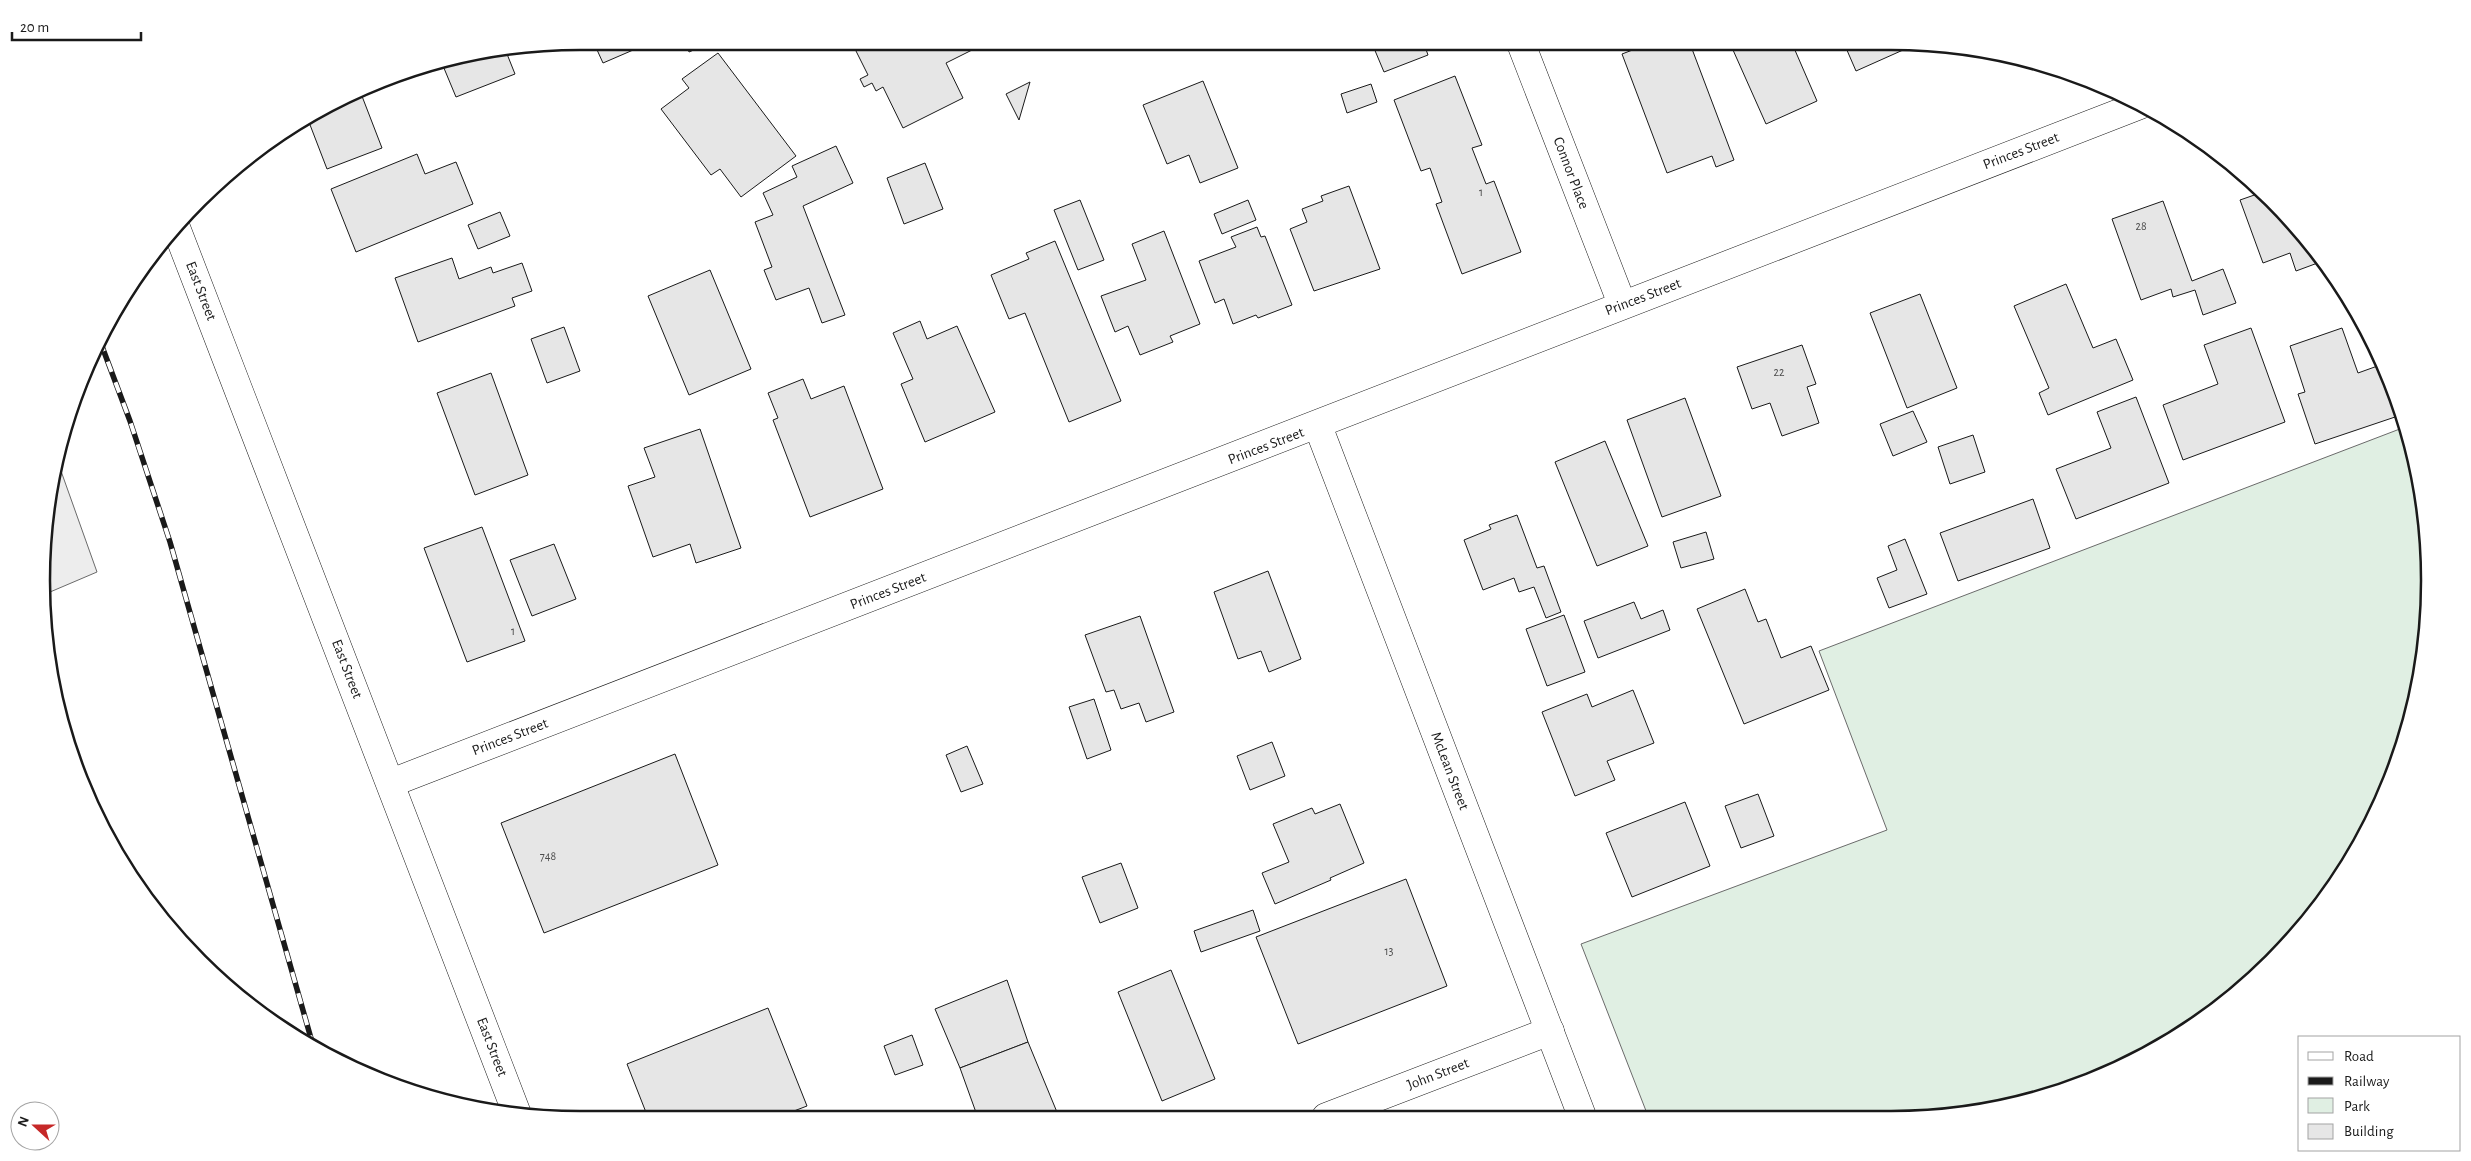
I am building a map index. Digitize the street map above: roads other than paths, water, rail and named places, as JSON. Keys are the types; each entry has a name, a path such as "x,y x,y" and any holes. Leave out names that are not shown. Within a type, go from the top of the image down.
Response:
{"street":[{"name":"Connor Place","path":"1523,50 1622,304"},
{"name":"Princes Street","path":"391,783 1318,426 1622,304 2131,108"},
{"name":"East Street","path":"179,235 514,1106"},
{"name":"McLean Street","path":"1318,426 1580,1111"},
{"name":"John Street","path":"1342,1111 1550,1031"}],"railway":[{"path":"103,350 130,421 170,542 311,1037"}]}
